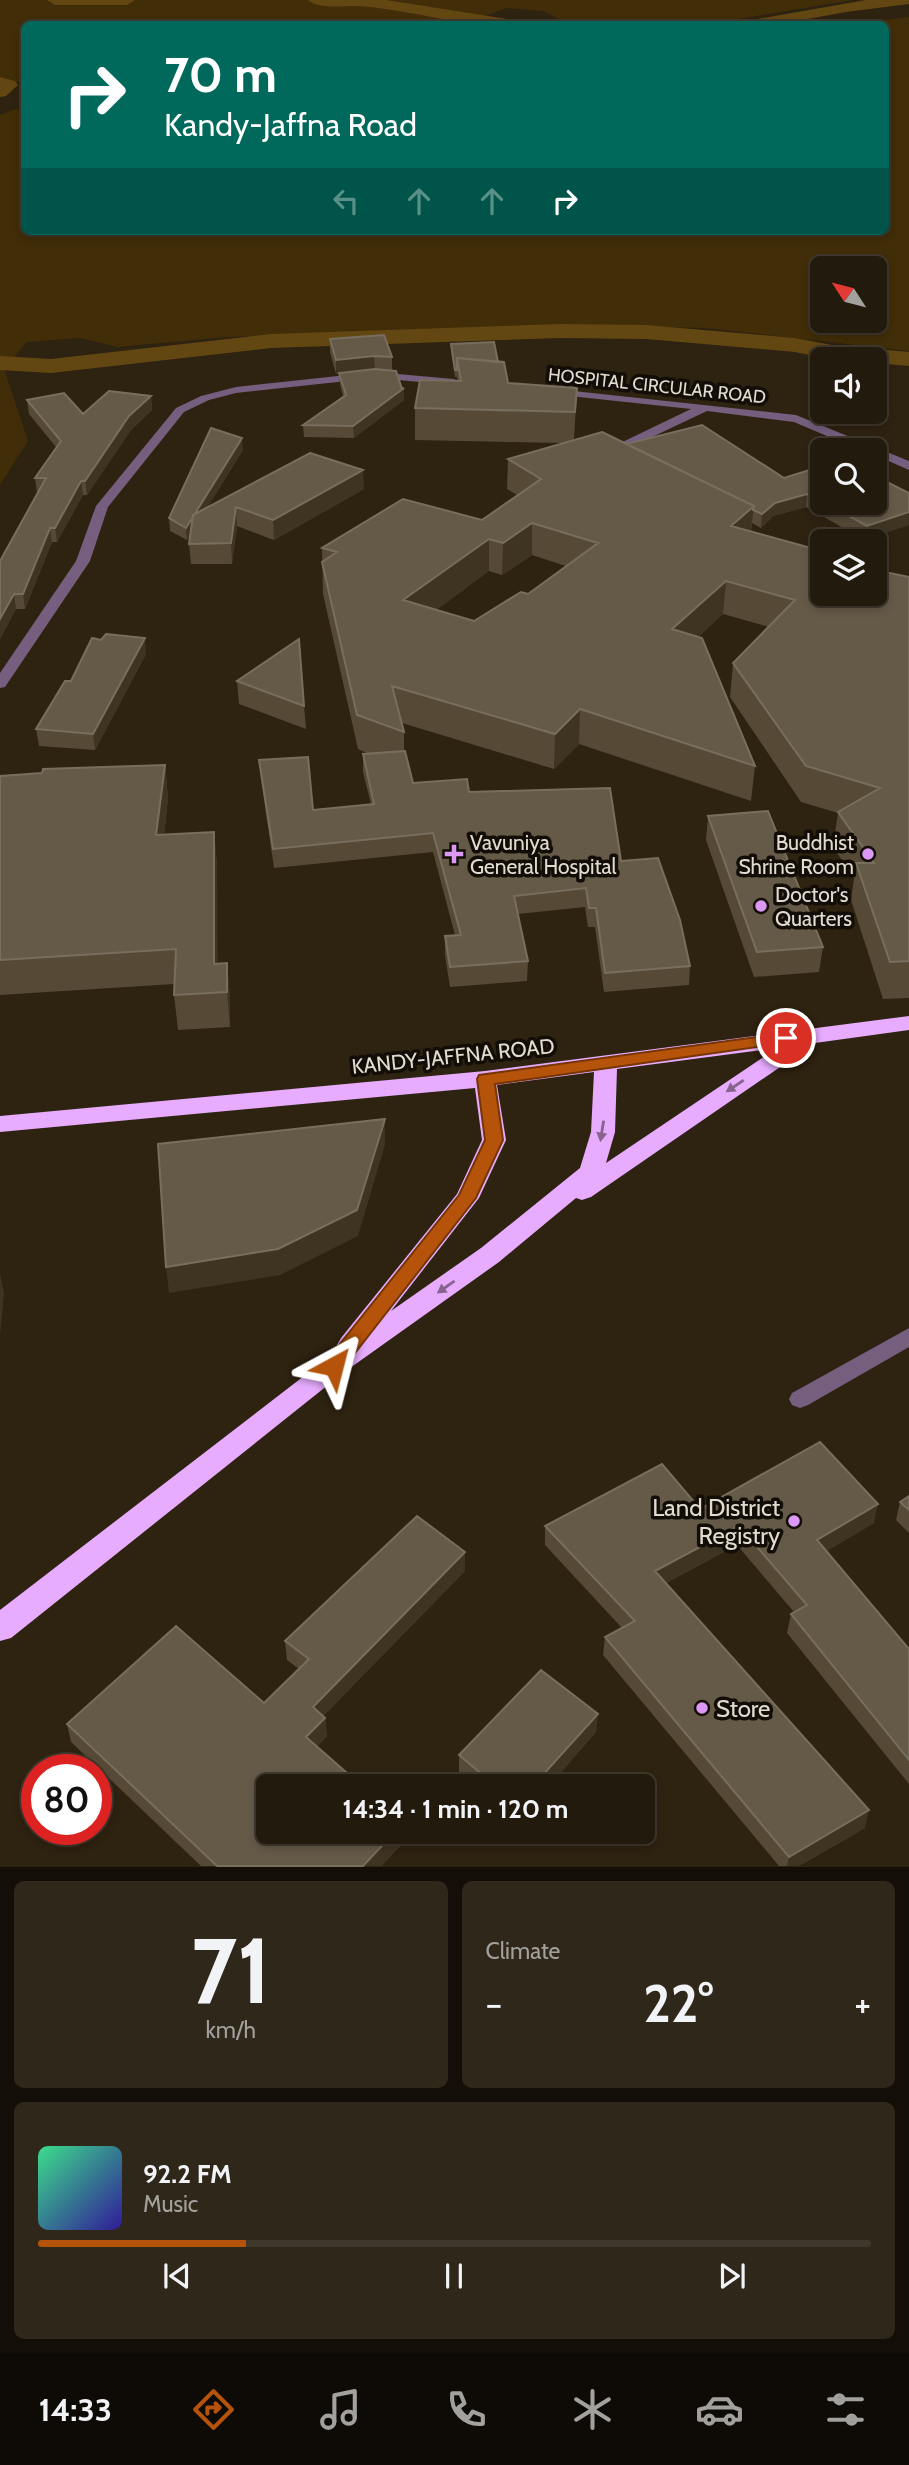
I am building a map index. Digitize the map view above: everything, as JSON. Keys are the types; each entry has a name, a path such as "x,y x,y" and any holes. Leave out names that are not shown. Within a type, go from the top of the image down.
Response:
{"highway":[{"name":"KANDY-JAFFNA ROAD","path":"0,1124 485,1079 909,1023"},
{"path":"0,1628 334,1366 490,1255 811,1035"},
{"path":"490,1255 591,1172 603,1132 606,1063"},
{"path":"334,1366 467,1198 494,1140 485,1079"}],"street":[{"path":"0,684 83,561 102,506 180,410 205,398 236,390 374,375 468,383"},
{"name":"HOSPITAL CIRCULAR ROAD","path":"548,391 796,419 843,438"},
{"path":"614,463 602,457 705,407"},
{"name":"HOSPITAL CIRCULAR ROAD","path":"887,456 909,466"},
{"path":"800,1399 909,1337"}],"shaded area":[{"path":"0,0 853,0 726,21 563,21 543,11 506,8 473,21 21,21 21,81 0,86"},
{"path":"909,17 909,351 706,328 572,325 227,337 117,347 80,338 27,342 4,369 28,441 0,485 0,115 21,110 21,235 889,235 889,21 878,21"}],"building":[{"path":"384,335 392,357 336,360 330,339"},
{"path":"494,342 498,362 457,358 455,370 451,344"},
{"path":"457,358 504,362 508,383 577,388 575,412 415,408 420,380 461,381"},
{"path":"375,369 396,371 402,389 404,388 353,426 303,425 346,395 339,373"},
{"path":"109,391 151,396 129,416 85,481 81,481 55,528 50,528 23,594 14,594 0,619 0,561 46,478 35,478 61,441 27,400 64,393 83,414"},
{"path":"702,425 784,478 810,470 810,496 807,494 775,503 762,514 753,510 754,506 626,444"},
{"path":"211,428 242,438 186,528 169,518"},
{"path":"602,432 754,506 731,526 810,548 810,606 887,606 887,572 909,577 909,961 890,962 856,863 874,863 838,812 880,788 806,766 733,663 795,600 726,581 672,629 702,638 755,766 580,709 555,734 392,686 404,732 357,715 322,562 337,552 322,548 403,499 482,520 541,479 508,459","holes":["532,523 598,543 528,594 521,592 474,621 403,600 489,539 503,543"]},
{"path":"310,453 363,470 273,520 236,507 231,543 189,544 193,515"},
{"path":"887,482 909,493 909,512 867,526 847,515 887,515"},
{"path":"106,634 145,638 93,734 36,729 65,681 71,681 92,638 101,640"},
{"path":"299,639 304,706 237,681"},
{"path":"405,751 413,783 467,779 469,792 610,788 621,861 658,858 680,920 690,966 605,973 596,908 589,908 586,888 514,896 528,961 450,967 445,936 461,935 433,833 273,849 259,760 308,757 313,810 374,804 363,754"},
{"path":"165,765 156,835 214,832 214,964 227,963 227,992 174,995 176,949 0,960 0,776 42,773 43,769"},
{"name":"Doctor's Quarters","path":"768,811 823,947 757,952 708,816"},
{"path":"385,1119 357,1210 278,1249 166,1267 158,1144"},
{"path":"820,1442 878,1504 817,1540 909,1649 909,1760 791,1614 807,1605 739,1526 655,1571 869,1810 789,1857 605,1637 635,1621 545,1526 662,1464 700,1509"},
{"path":"909,1496 909,1510 900,1502"},
{"path":"417,1516 465,1552 313,1707 325,1718 306,1737 348,1774 256,1774 256,1844 384,1844 363,1866 217,1866 112,1767 112,1754 99,1754 67,1724 176,1626 264,1703 309,1659 285,1641"},
{"path":"541,1670 598,1714 544,1774 482,1774 459,1755"}],"waterway":[{"path":"55,0 127,0"},
{"path":"316,0 369,2 488,21"},
{"path":"773,21 846,7 906,0"},
{"path":"0,82 9,85 0,92"},
{"path":"0,363 51,366 271,341 560,331 646,332 795,345 832,352 909,359"}],"place":[{"name":"Vavuniya General Hospital","path":"454,854"},
{"name":"Buddhist Shrine Room","path":"868,854"},
{"name":"Doctor's Quarters","path":"761,906"},
{"name":"Land District Registry","path":"794,1521"},
{"name":"Store","path":"702,1708"}],"route":[{"path":"334,1366 467,1198 494,1140 485,1079 786,1038"}]}
